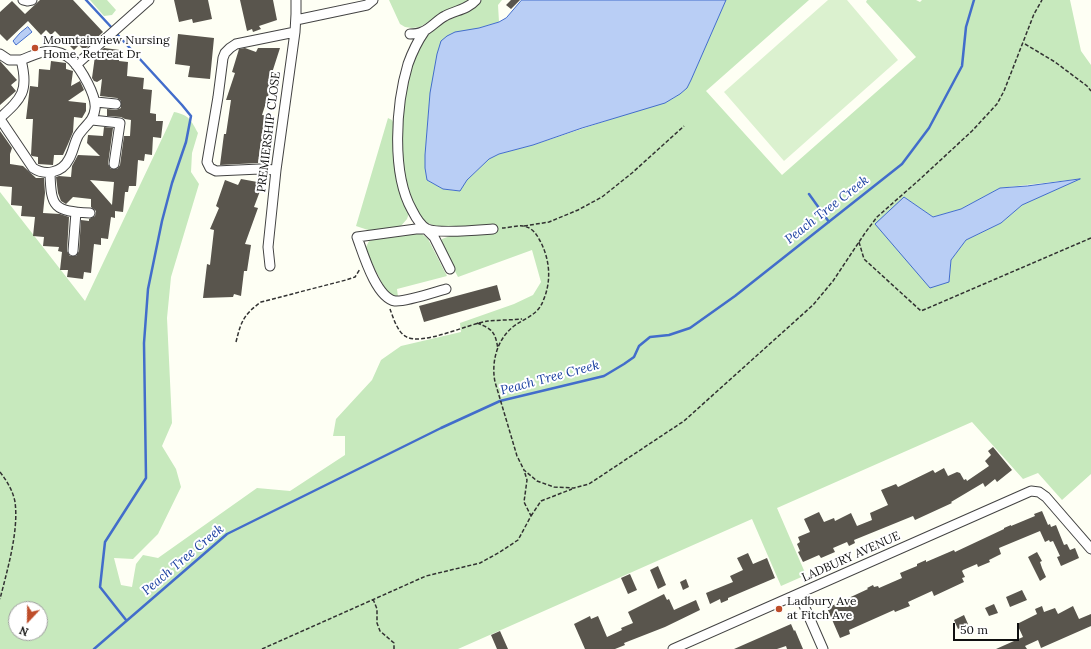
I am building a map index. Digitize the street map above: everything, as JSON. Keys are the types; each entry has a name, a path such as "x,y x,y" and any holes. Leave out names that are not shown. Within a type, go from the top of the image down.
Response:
{"street":[{"path":"23,0 28,2 32,0"},
{"path":"76,65 149,0"},
{"name":"PREMIERSHIP CLOSE","path":"270,266 268,247 276,170 296,20 296,0"},
{"path":"296,20 367,4 373,0"},
{"path":"450,269 434,237 415,217 408,204 398,159 399,115 408,64 416,44 424,32 435,22 447,15 470,6 476,0"},
{"path":"276,170 260,169 216,171 210,168 207,162 225,53 236,44 294,32"},
{"path":"410,34 424,32"},
{"path":"0,55 13,61 21,60 41,52 50,51 63,55 72,60 92,90 96,102 95,114 92,120 78,136 71,156 66,164 60,169 50,172 40,172 33,168 0,118 15,105 22,93 25,77 21,60"},
{"path":"406,53 408,64"},
{"path":"96,102 116,104"},
{"path":"92,120 120,123 114,164"},
{"path":"50,172 50,193 53,202 63,210 90,213"},
{"path":"73,251 76,212"},
{"path":"446,289 395,301 386,296 379,288 357,237 416,229 443,231 494,229"},
{"name":"LADBURY AVENUE","path":"673,649 1031,491 1039,492 1056,507 1091,549"},
{"path":"799,594 823,649"}],"path":[{"path":"262,649 426,576 480,563 518,540 541,501 588,484 684,421 814,305 877,217 920,180 986,117 997,104 1004,91 1024,43 1034,14 1042,0"},
{"path":"1024,43 1055,62 1087,86 1091,91"},
{"path":"494,229 550,222 602,198 632,174 684,126"},
{"path":"524,226 535,232 542,243 547,258 549,273 547,288 543,302 536,313 513,326 504,335 494,360 493,374 494,382 517,456 527,480 524,502 531,516"},
{"path":"859,241 864,259 921,311 1091,238"},
{"path":"236,342 244,318 251,309 261,302 346,280 355,276 365,258"},
{"path":"386,296 396,323 404,336 415,340 428,338 477,323 524,319"},
{"path":"477,323 488,327 496,336 498,349"},
{"path":"524,470 537,481 554,487 574,488"},
{"path":"0,472 7,481 15,502 15,529 0,599"},
{"path":"373,599 377,610 377,623 380,630 394,643 394,649"}],"green space":[{"path":"90,0 107,0 116,10 112,15 104,16"},
{"path":"389,0 468,0 458,7 444,12 420,27 412,28 405,27 400,24"},
{"path":"481,0 502,0 498,5 499,22 479,28 430,93 425,155 427,180 443,189 459,191 467,180 489,159 499,154 533,145 675,97 683,91 691,80 726,0 809,0 706,91 782,175 916,57 866,2 867,0 916,0 920,2 922,0 1070,0 1081,51 1091,65 1091,474 1062,500 1038,473 1023,479 972,422 777,508 806,575 781,586 752,519 458,649 0,649 0,192 85,301 174,112 189,119 198,133 192,153 191,172 199,184 171,277 167,318 172,423 162,446 176,469 181,487 158,534 133,559 114,558 121,585 132,587 136,564 143,555 158,558 257,488 290,491 345,455 345,436 333,436 336,419 372,380 381,360 401,346 461,332 460,323 514,304 533,295 541,282 532,250 458,277 441,244 442,239 450,236 446,228 430,224 417,214 406,185 401,152 403,110 407,84 414,60 418,49 430,32 437,26 467,11","holes":["1078,179 1022,205 1001,223 966,240 951,260 949,282 904,197 933,217 961,209 1000,188"]},
{"path":"828,0 847,0 898,60 784,161 724,92"},
{"path":"388,118 392,120 395,126 404,203 409,213 407,219 400,227 371,231 356,226"},
{"path":"414,233 422,234 428,239 447,276 397,289 398,297 386,291 367,253 366,247 369,241 377,238"}],"water":[{"path":"522,0 726,0 691,80 687,88 680,94 665,103 582,128 533,145 499,154 489,159 467,180 460,191 443,189 427,180 425,168 430,93 437,54 441,41 455,32 479,28 499,22 506,18"},
{"path":"28,27 32,32 16,45 13,41"},
{"path":"1080,179 1022,205 1001,223 966,240 951,260 949,282 930,288 875,224 904,197 933,217 961,209 1000,188"}],"building":[{"path":"40,0 73,0 103,32 84,50 79,45 74,50 55,31 51,35 46,30 41,35 28,21 7,41 0,34 0,12 12,1 25,14"},
{"path":"174,0 208,0 212,19 193,23 192,19 179,22"},
{"path":"240,0 273,0 277,20 259,26 261,29 253,32 252,29 247,31"},
{"path":"511,0 520,0 511,9 506,5"},
{"path":"178,34 214,38 210,79 188,77 190,66 175,64"},
{"path":"104,48 120,50 119,61 128,62 127,76 144,78 143,89 152,90 150,113 156,114 156,121 163,121 161,138 153,137 152,155 145,154 144,161 138,160 136,186 129,186 128,192 125,192 123,212 115,211 115,218 111,217 108,239 101,238 101,245 94,244 91,273 84,272 83,279 67,277 68,270 60,270 62,252 58,251 59,247 43,246 44,237 33,236 35,217 21,216 22,206 11,205 12,187 0,186 0,131 12,148 10,154 10,164 23,166 36,178 44,178 45,193 43,213 60,214 69,217 67,251 70,256 76,256 79,251 81,220 89,221 89,219 95,216 96,211 91,207 91,199 73,197 66,204 61,201 58,193 56,177 71,177 72,166 78,155 100,156 87,143 88,135 103,136 104,127 113,128 108,164 111,169 117,169 120,165 124,136 130,136 131,120 121,117 107,116 107,109 116,110 121,108 121,101 117,98 100,96 102,79 97,82 92,78 95,56","holes":["90,180 114,182 112,205"]},
{"path":"245,48 256,52 258,48 280,48 271,76 274,78 262,115 268,116 264,141 261,141 258,163 220,165 224,134 226,134 231,100 226,100 235,73 232,72 239,49"},
{"path":"0,61 17,80 11,85 16,91 0,105"},
{"path":"51,61 66,63 66,69 73,71 71,86 80,81 84,90 68,101 86,103 86,111 82,118 74,117 73,132 63,155 54,155 53,165 38,164 38,157 31,155 33,119 26,119 30,86 38,87 39,69 50,70"},
{"path":"241,179 263,183 254,207 258,208 245,244 251,245 247,271 244,271 241,296 234,294 233,297 203,298 207,264 210,265 214,230 210,229 219,208 216,206 225,180 238,185"},
{"path":"497,285 501,300 424,322 419,306"},
{"path":"993,447 1012,470 997,482 995,479 985,487 983,483 951,502 952,503 915,520 913,516 854,540 855,543 849,546 847,542 833,548 835,552 821,558 819,555 803,562 798,552 800,551 797,544 800,542 798,537 810,532 804,519 819,512 824,522 834,518 835,521 851,513 857,526 872,520 870,513 888,505 881,490 896,484 898,487 933,470 935,473 944,468 948,476 957,472 960,473 964,480 966,479 967,481 989,466 985,461 991,455 988,451"},
{"path":"1042,511 1048,525 1050,524 1051,527 1056,525 1064,545 1067,544 1070,550 1075,548 1079,558 1061,566 1057,557 1060,556 1053,541 1050,542 1049,540 1045,542 1040,531 999,548 1001,554 989,560 990,562 978,567 977,564 963,570 962,571 965,577 962,578 964,582 934,596 932,591 908,602 910,606 895,612 894,610 849,630 850,634 840,638 827,608 868,589 867,588 873,585 874,587 878,586 879,588 902,578 900,573 917,566 917,564 926,560 926,562 954,550 955,552 1004,528 1035,516 1034,514"},
{"path":"1037,552 1042,561 1040,562 1046,577 1040,581 1028,557"},
{"path":"748,553 753,564 767,558 775,578 728,598 728,600 721,603 720,599 710,604 706,593 733,582 730,576 743,570 737,558"},
{"path":"658,566 666,585 658,589 650,570"},
{"path":"630,574 637,590 628,594 621,578"},
{"path":"686,579 689,587 683,590 680,582"},
{"path":"1022,590 1027,600 1010,607 1006,597"},
{"path":"664,594 667,600 669,599 674,610 696,600 700,610 665,627 624,643 625,645 615,649 585,649 574,624 590,616 591,619 598,616 607,637 622,630 621,628 633,623 628,612"},
{"path":"994,604 998,613 989,616 985,608"},
{"path":"1042,606 1044,612 1055,608 1058,614 1073,606 1079,619 1091,614 1091,626 1041,648 1038,640 1025,646 1027,649 996,649 1023,637 1017,624 1037,614 1035,609"},
{"path":"964,615 968,624 958,629 954,620"},
{"path":"791,624 803,649 787,649 786,646 777,649 734,649"},
{"path":"500,631 508,649 497,649 491,635"}],"waterway":[{"path":"86,0 113,29"},
{"name":"Peach Tree Creek","path":"94,649 227,534 441,428 500,401 604,376 634,357 639,346 650,337 669,335 690,328 735,296 902,164 929,128 962,66 966,27 974,0"},
{"path":"116,33 191,116 186,142 172,183 162,221 148,289 144,343 146,478 105,542 100,587 126,620"},
{"path":"809,194 829,222"}],"place":[{"name":"Mountainview Nursing Home, Retreat Dr","path":"35,48"},
{"name":"Ladbury Ave at Fitch Ave","path":"779,609"}]}
